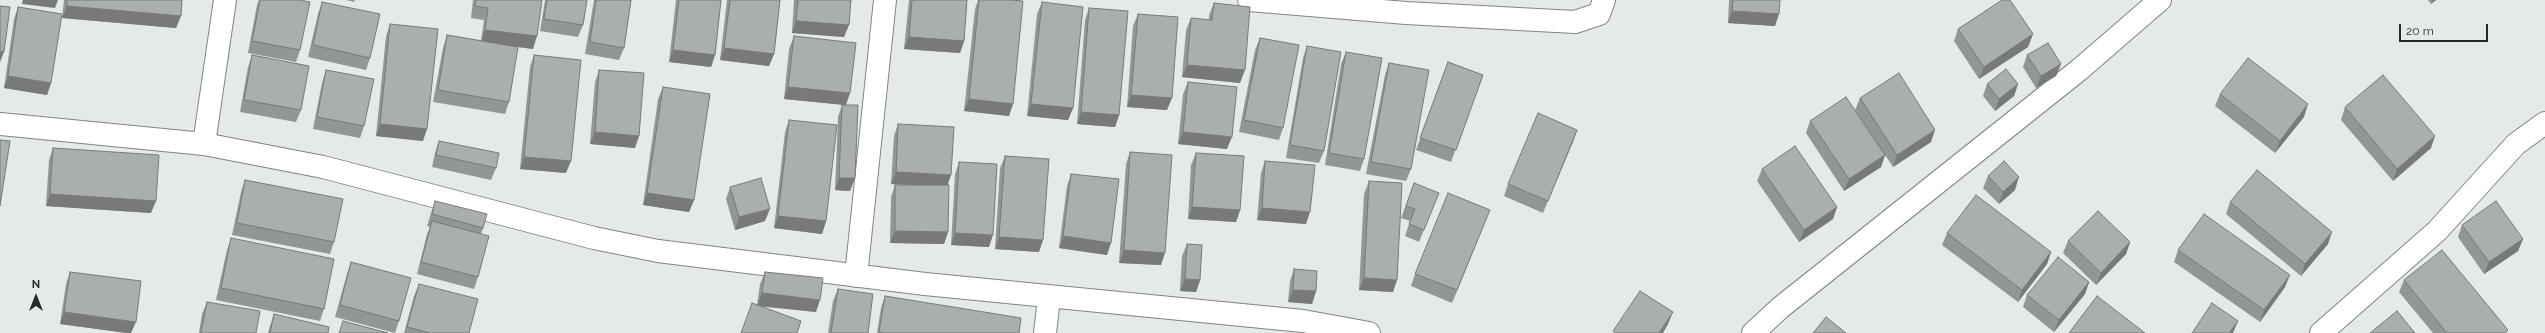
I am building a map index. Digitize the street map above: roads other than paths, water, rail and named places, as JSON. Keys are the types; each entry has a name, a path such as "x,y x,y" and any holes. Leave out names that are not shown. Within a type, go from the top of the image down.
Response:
{"street":[{"path":"204,144 225,0"},
{"path":"856,276 885,0"},
{"path":"1249,0 1406,13 1575,22 1599,14 1604,0"},
{"path":"1753,333 1780,308 2079,70 2160,0"},
{"path":"2321,333 2437,230 2516,144 2545,123"},
{"path":"0,124 204,144 324,167 601,240 658,251 1049,298 1303,321 1369,333"},
{"path":"1045,333 1049,298"}]}
